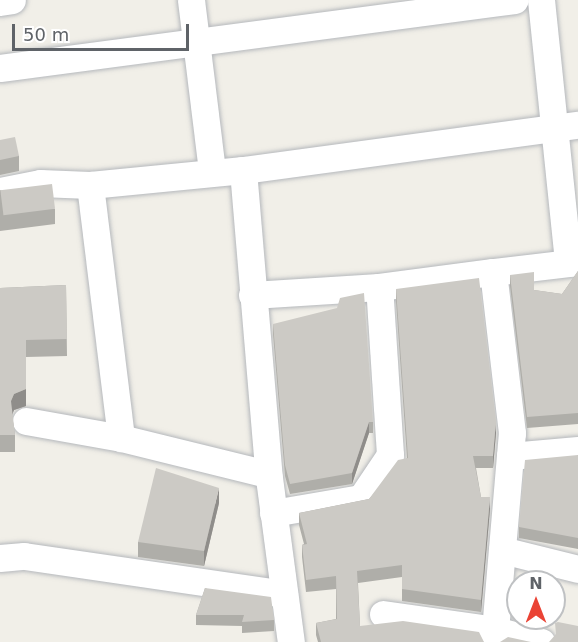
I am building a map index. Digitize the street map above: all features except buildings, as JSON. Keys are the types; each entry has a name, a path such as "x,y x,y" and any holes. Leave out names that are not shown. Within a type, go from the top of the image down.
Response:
{"street":[{"path":"0,2 12,0"},
{"path":"192,0 212,171"},
{"path":"0,68 406,7 515,0"},
{"path":"252,295 379,287 573,263 567,126 541,0"},
{"path":"0,191 40,183 90,185 212,171 243,170 567,126"},
{"path":"243,170 268,474 291,642"},
{"path":"90,185 121,438"},
{"path":"493,272 512,433 495,636"},
{"path":"273,513 361,498 390,455 379,287"},
{"path":"26,422 121,438 268,474"},
{"path":"510,456 578,450"},
{"path":"502,550 578,568"},
{"path":"0,558 24,556 284,594"},
{"path":"383,614 495,636 541,642"}]}
